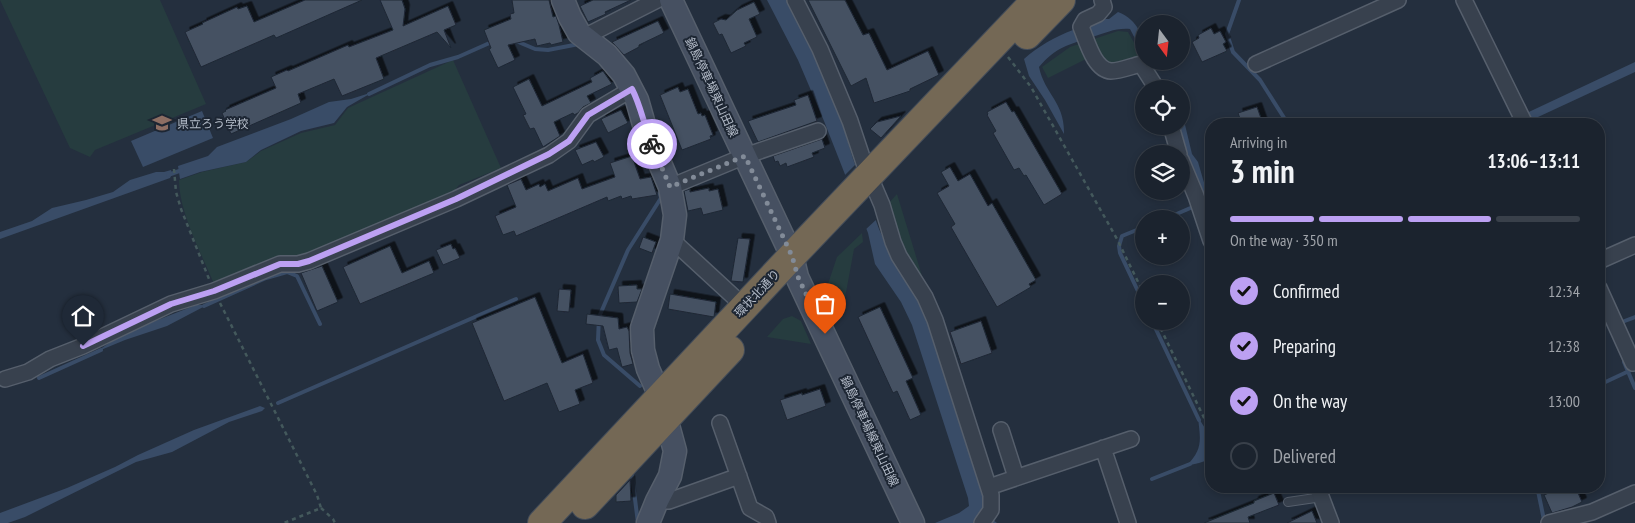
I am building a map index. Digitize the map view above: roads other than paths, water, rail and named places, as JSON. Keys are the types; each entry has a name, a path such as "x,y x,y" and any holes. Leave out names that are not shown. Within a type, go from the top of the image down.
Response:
{"highway":[{"name":"環状北通り","path":"542,523 663,407 865,192 1036,0"},
{"name":"環状北通り","path":"865,192 1007,56 1061,0"},
{"name":"環状北通り","path":"568,523 746,305 795,266"}],"main road":[{"path":"563,0 570,17 580,33 607,55 624,75 627,92 637,100 645,128 670,187 675,215 672,240 642,328 642,350 663,407 675,450 670,476 648,523"},
{"name":"鍋島停車場東山田線","path":"671,0 795,266"},
{"name":"鍋島停車場線東山田線","path":"795,266 913,523"}],"street":[{"path":"584,36 657,0"},
{"path":"794,0 820,49 850,121 864,163 865,192 899,256 926,297 935,320 989,487 991,495 990,510 985,518"},
{"path":"1102,0 1104,7 1098,14 1085,20 1081,28 1096,63 1103,69 1112,71 1141,64 1151,80"},
{"path":"1256,64 1398,0"},
{"path":"1464,0 1522,117"},
{"path":"5,379 28,372 50,359 83,346 171,304 214,291 280,264 298,264 309,261 456,199 549,154 569,141 588,115 627,92"},
{"path":"670,187 745,156 818,131"},
{"path":"1190,183 1205,224"},
{"path":"672,240 735,298 746,305"},
{"path":"1605,259 1635,245"},
{"path":"1605,301 1634,364"},
{"path":"720,423 750,508 766,517 768,523"},
{"path":"1001,430 1016,478"},
{"path":"989,487 1131,439"},
{"path":"1103,448 1128,523"},
{"path":"657,501 669,501 739,476"},
{"path":"1549,523 1592,512 1635,493"},
{"path":"1322,497 1332,523"}],"lane":[{"path":"1288,502 1322,497"}],"water":[{"path":"767,0 786,0 815,54 840,115 853,159 879,229 895,264 928,320 984,498 984,513 997,523 935,523 959,513 969,506 968,498 912,325 901,302 875,264 868,233 824,121 798,60"},
{"path":"1118,12 1125,15 1135,24 1135,39 1130,29 1111,31 1076,42 1057,51 1039,67 1042,77 1061,114 1064,134 1029,76 1024,59 1060,35 1073,30 1079,33 1093,22 1109,19"},
{"path":"1635,62 1635,72 1536,118 1516,118"},
{"path":"373,92 347,107 334,123 301,131 261,150 246,162 200,172 180,179 178,166 208,156 217,147 291,119 329,102 351,99"},
{"path":"202,111 213,138 143,167 131,141"},
{"path":"1180,135 1187,135 1190,145 1183,145"},
{"path":"1190,146 1192,154 1198,162 1205,186 1205,213 1190,167"},
{"path":"171,170 170,178 0,239 0,232 32,221 52,208 113,192 130,180 156,172"},
{"path":"196,305 207,305 167,326 96,352 122,334"},
{"path":"260,406 265,408 262,411 229,422 172,452 136,462 25,517 8,523 0,523 0,513 67,488 194,430"},
{"path":"1198,417 1205,428 1205,461 1186,466 1196,454 1200,437"}],"waterway":[{"path":"1239,0 1227,34 1233,52 1260,80 1284,118"},
{"path":"369,94 430,65 458,57 494,41"},
{"path":"516,41 535,49 548,50 579,44"},
{"path":"168,175 182,170"},
{"path":"640,386 604,355 598,340 599,317 628,250 661,198 660,194"},
{"path":"1186,210 1195,206"},
{"path":"1135,231 1122,236 1119,246 1120,253 1135,285"},
{"path":"204,306 266,278 287,272 297,276 320,324"},
{"path":"278,403 516,299"},
{"path":"1622,322 1635,317"},
{"path":"1156,330 1199,420"},
{"path":"39,378 101,350"},
{"path":"1624,362 1635,388"},
{"path":"1605,382 1629,371"},
{"path":"1152,479 1190,464"},
{"path":"632,475 638,523"},
{"path":"1538,493 1544,520"}],"place":[{"name":"県立ろう学校","path":"162,123"}]}
